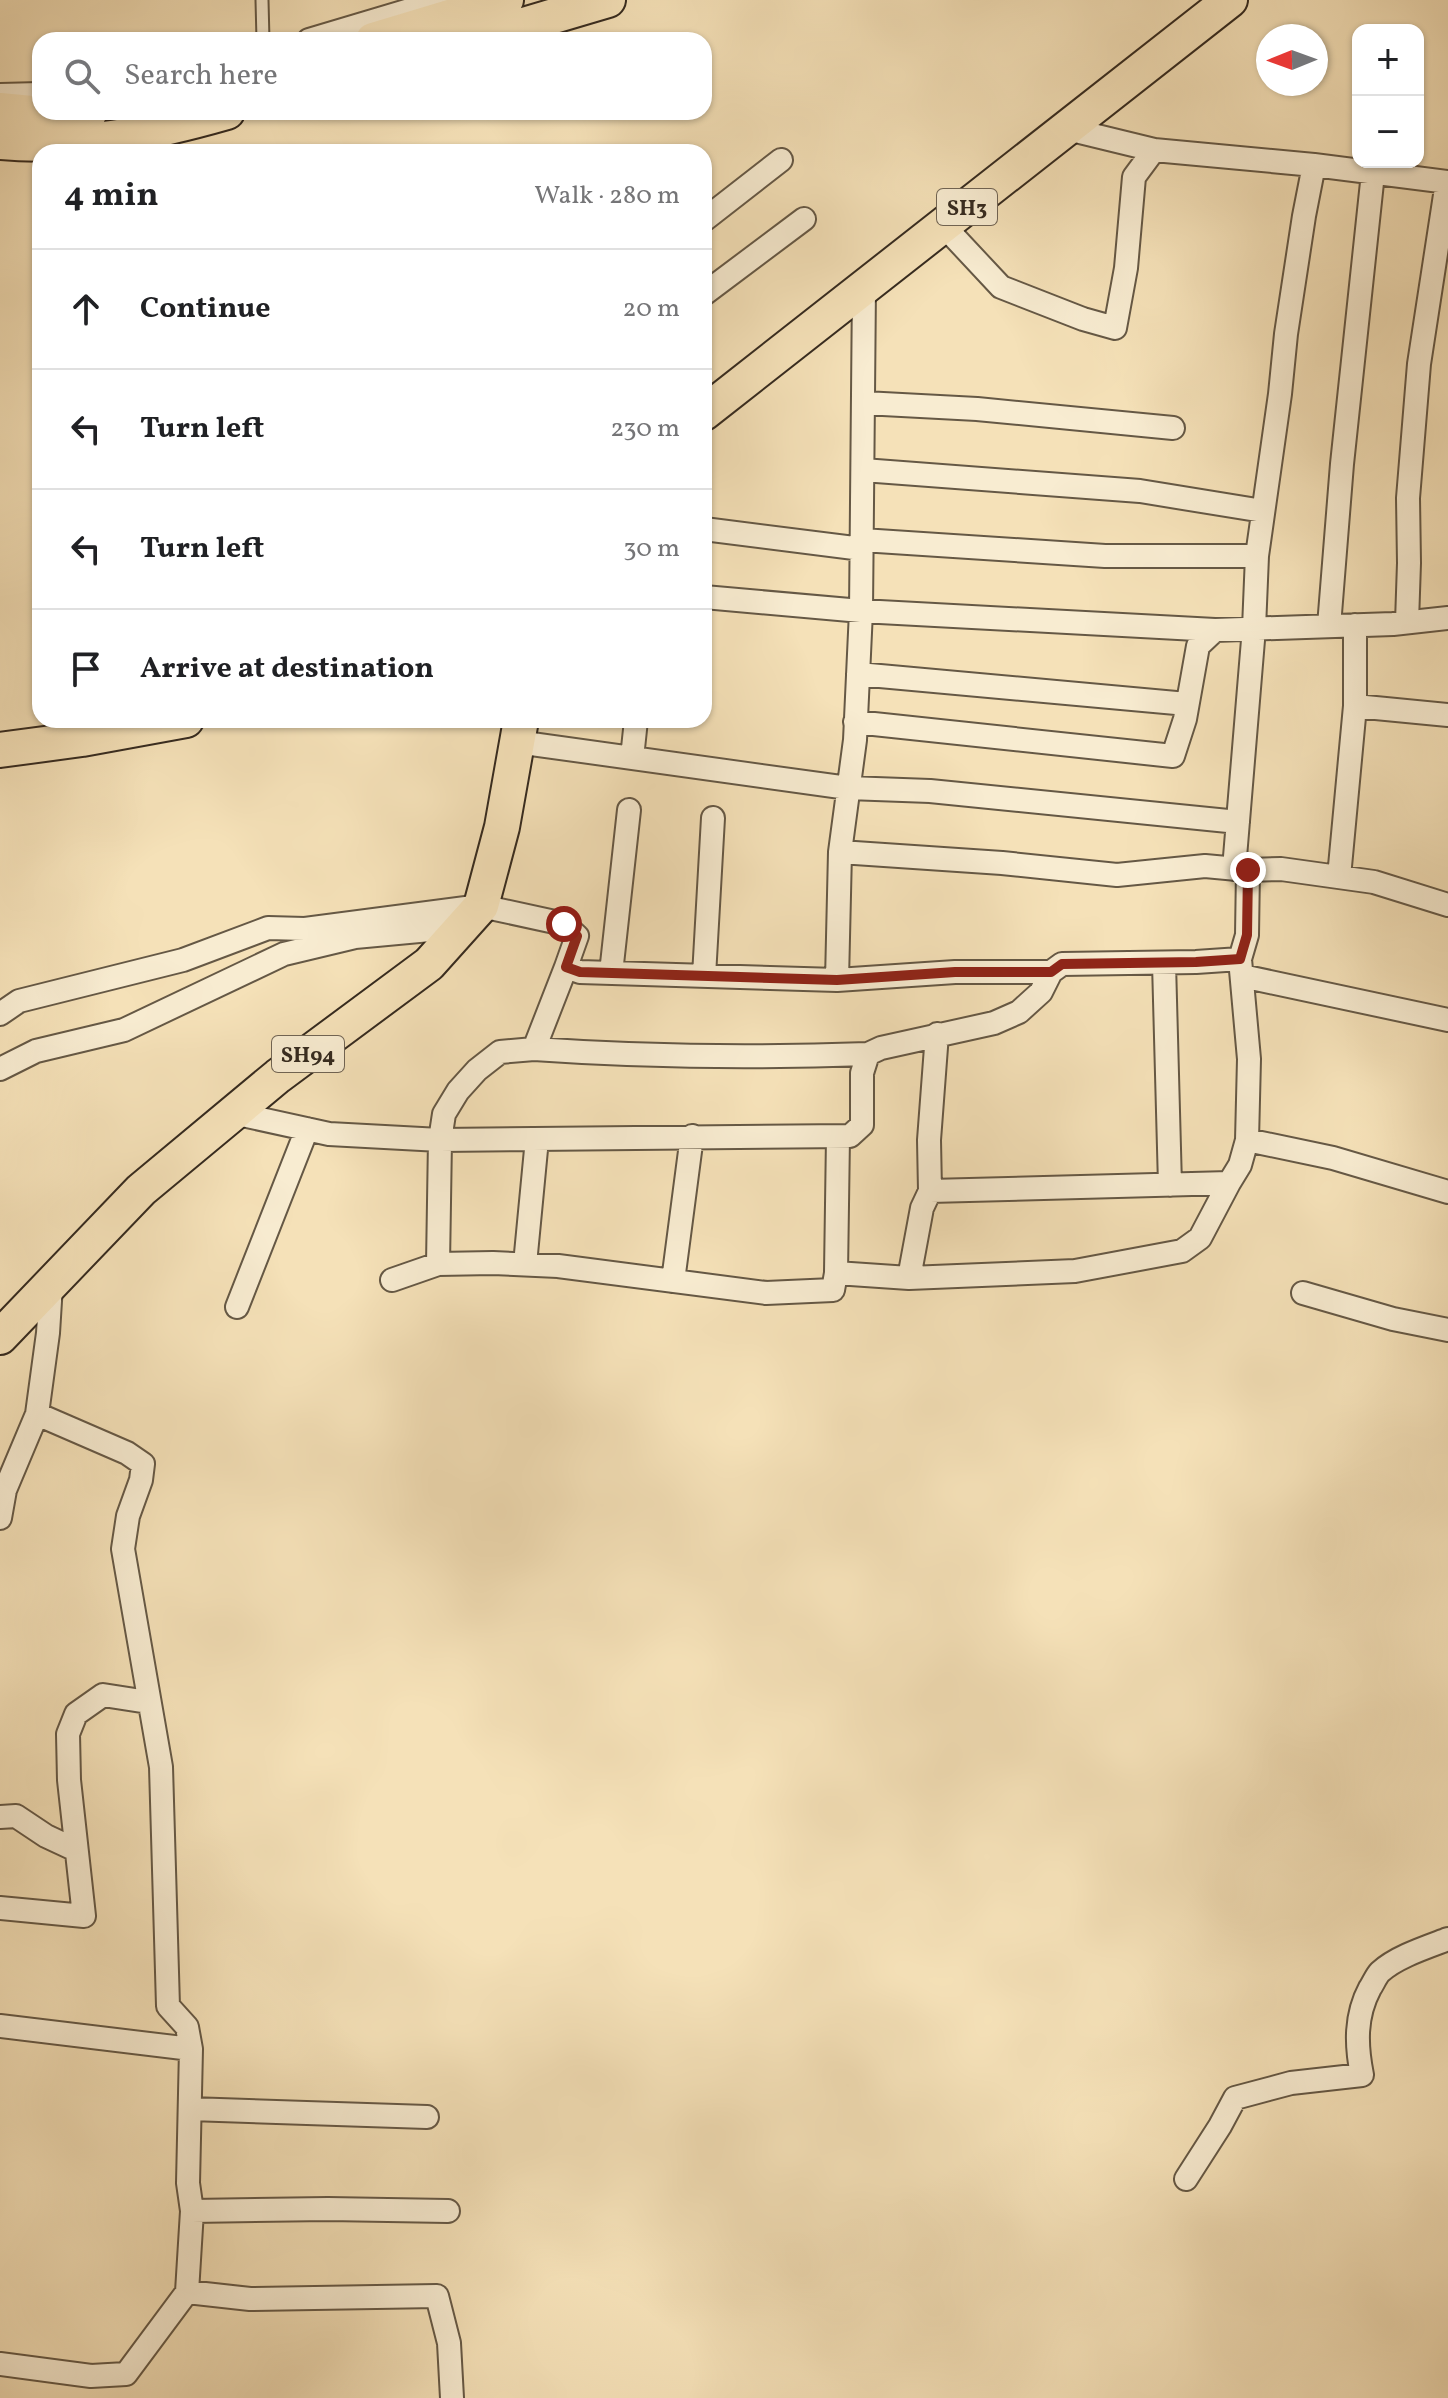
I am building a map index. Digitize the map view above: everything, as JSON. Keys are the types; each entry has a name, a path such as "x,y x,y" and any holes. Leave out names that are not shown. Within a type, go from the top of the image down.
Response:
{"main road":[{"path":"400,32 506,0"},
{"path":"500,32 608,0"},
{"name":"SH3","path":"712,407 1230,0"},
{"path":"0,110 32,113"},
{"path":"46,144 145,132 194,120"},
{"path":"0,142 32,145"},
{"path":"0,750 83,729"},
{"name":"SH94","path":"2,1331 51,1285 141,1190 278,1076 429,964 471,916 502,827 519,731"}],"street":[{"path":"336,32 443,0"},
{"path":"0,95 32,94"},
{"path":"1059,134 1076,131 1154,150 1314,165 1447,182 1419,364 1408,498 1407,622"},
{"path":"943,225 1001,287 1115,328 1126,268 1134,177 1154,150"},
{"path":"712,214 781,160"},
{"path":"836,1273 909,1278 1075,1271 1182,1251 1200,1238 1240,1165 1247,1140 1249,1059 1241,968 1247,935 1238,822 1257,556 1286,334 1314,165"},
{"path":"1329,626 1342,464 1373,173"},
{"path":"712,288 804,219"},
{"path":"837,980 840,852 855,722 861,611 864,287"},
{"path":"864,403 977,409 1173,428"},
{"path":"863,470 1140,491 1263,511"},
{"path":"712,530 862,545 1105,556 1257,556"},
{"path":"712,598 861,611 1215,630 1448,618"},
{"path":"1339,877 1355,706 1355,625"},
{"path":"855,722 1173,756 1185,719 1198,646 1215,630"},
{"path":"858,674 1187,704"},
{"path":"1355,706 1448,715"},
{"path":"632,758 635,728"},
{"path":"519,731 632,758 848,788 930,791 1238,822"},
{"path":"611,973 629,810"},
{"path":"704,976 713,818"},
{"path":"840,852 1002,863 1117,875 1205,866 1281,869 1374,882 1448,905"},
{"path":"0,1069 36,1051 124,1030 284,954 355,937 471,916"},
{"path":"0,1014 19,1001 183,960 268,928 305,929 471,916 564,924 577,936 534,1049"},
{"path":"1164,963 1170,1185"},
{"path":"438,1264 440,1140 444,1114 458,1091 477,1070 500,1052 534,1049 629,1056 770,1057 868,1054 937,1034 994,1023 1019,1012 1041,992 1051,972 1062,964 1164,963 1241,968 1448,1020"},
{"path":"566,967 580,972 837,980 955,972 1051,972"},
{"path":"909,1278 922,1208 930,1191 929,1140 937,1034"},
{"path":"233,1113 329,1134 440,1140 850,1136 862,1125 862,1073 868,1054"},
{"path":"237,1307 307,1129"},
{"path":"673,1281 692,1136"},
{"path":"392,1280 438,1264 525,1264 766,1293 833,1290 836,1273 838,1137"},
{"path":"525,1264 537,1139"},
{"path":"1247,1140 1333,1158 1448,1192"},
{"path":"930,1191 1229,1183"},
{"path":"0,1518 5,1490 37,1414 51,1285"},
{"path":"1303,1293 1393,1319 1448,1330"},
{"path":"0,2364 91,2376 126,2374 187,2292 192,2211 188,2183 191,2049 187,2027 168,2006 161,1767 123,1549 128,1516 141,1480 143,1464 127,1453 37,1414"},
{"path":"0,1908 84,1916 69,1780 68,1734 76,1714 103,1695 148,1702"},
{"path":"0,1817 16,1816 46,1836 76,1850"},
{"path":"1186,2179 1235,2098 1291,2083 1362,2075 1357,2051 1358,2023 1364,2001 1379,1973 1408,1955 1448,1939"},
{"path":"0,2026 191,2049"},
{"path":"190,2109 427,2117"},
{"path":"192,2211 448,2211"},
{"path":"187,2292 250,2299 437,2296 449,2343 452,2398"}],"lane":[{"path":"262,0 263,32"}],"route":[{"path":"564,924 577,936 566,967 580,972 837,980 955,972 1051,972 1062,964 1240,959 1247,935 1248,870"}]}
